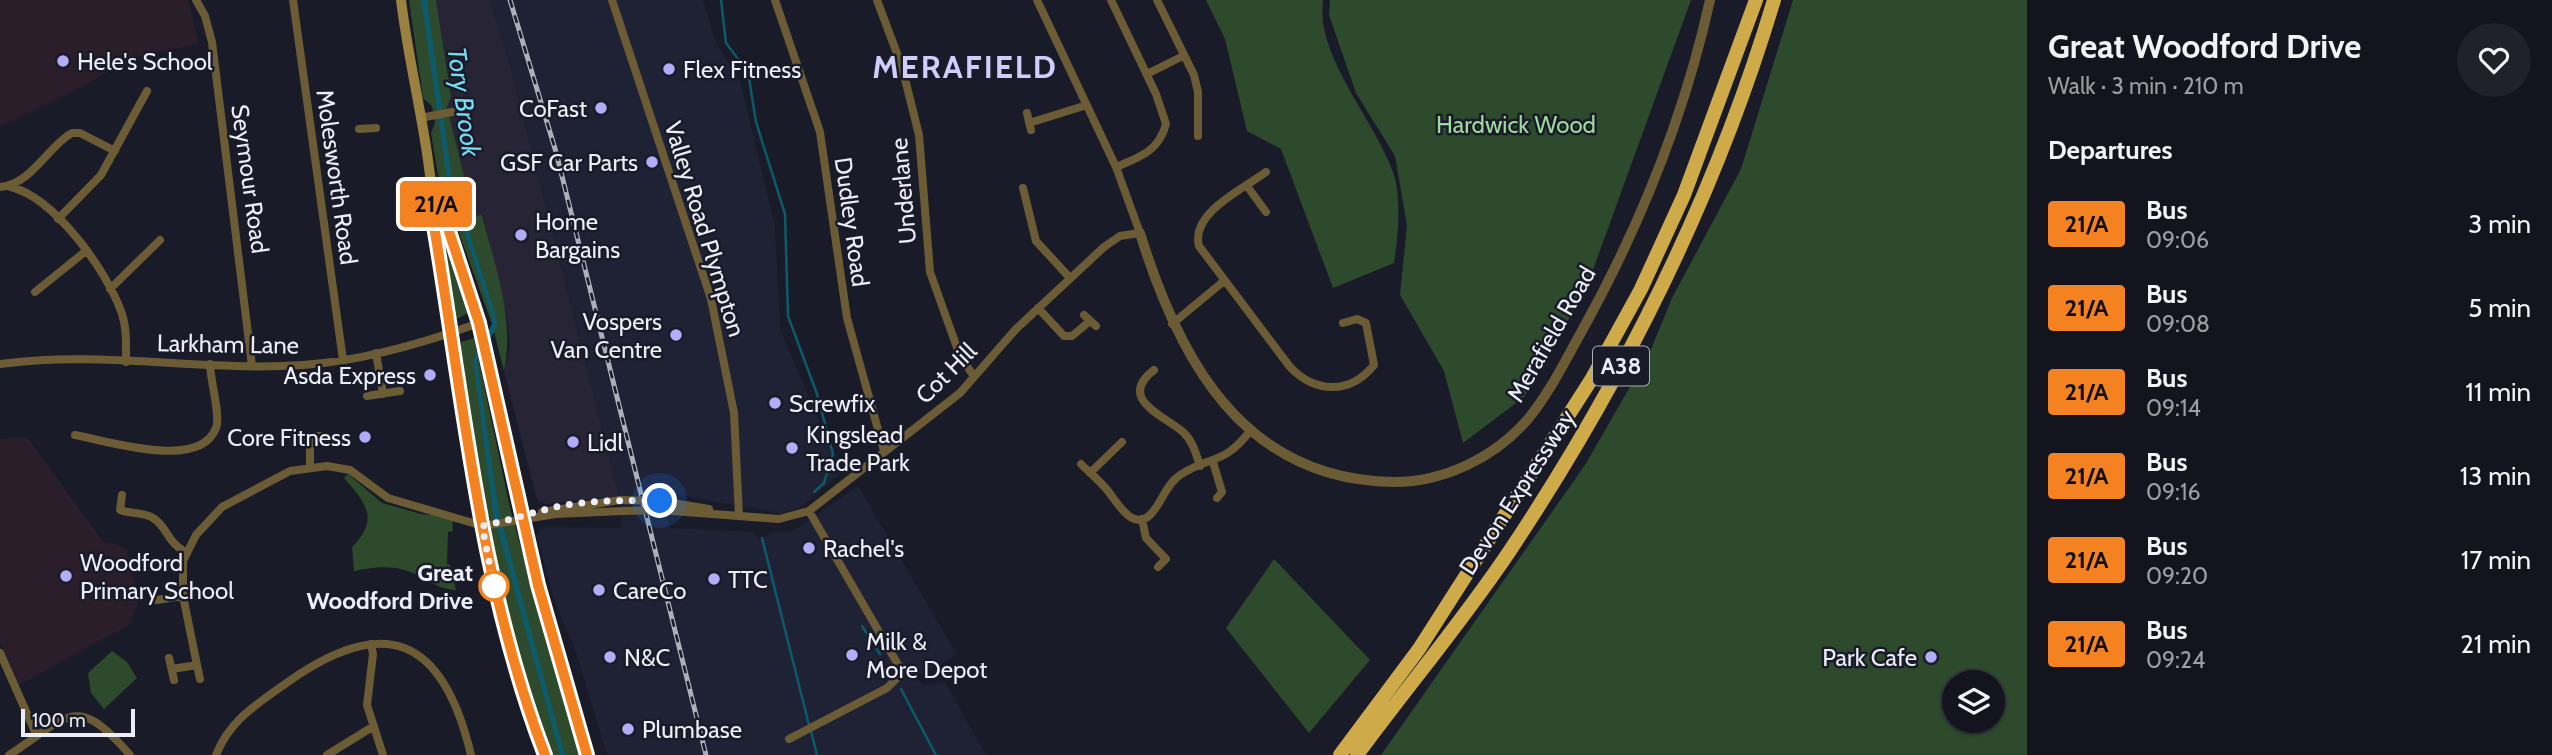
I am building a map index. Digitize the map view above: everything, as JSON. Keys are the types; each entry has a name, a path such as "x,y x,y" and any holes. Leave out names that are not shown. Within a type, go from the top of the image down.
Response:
{"highway":[{"name":"Devon Expressway","path":"1340,755 1444,611 1591,380 1641,289 1684,195 1756,0"},
{"name":"Devon Expressway","path":"1357,755 1508,553 1607,392 1700,206 1738,112 1774,0"},
{"name":"A38","path":"1328,755 1444,611"}],"main road":[{"path":"401,0 408,63 433,200 434,226 488,525 494,586 525,700 545,755"},
{"path":"433,200 445,219 479,323 538,585 587,755"}],"street":[{"name":"Seymour Road","path":"196,0 205,16 212,42 252,366"},
{"name":"Molesworth Road","path":"293,0 343,360"},
{"name":"Valley Road Plympton","path":"612,0 711,299 734,413 739,516"},
{"name":"Dudley Road","path":"775,0 820,132 847,318 884,451"},
{"name":"Underlane","path":"877,0 902,67 919,135 930,272 960,356 973,375"},
{"name":"Merafield Road","path":"1037,0 1116,167 1172,324 1192,361 1221,400 1251,430 1293,459 1324,472 1372,481 1435,478 1470,465 1505,442 1529,418 1557,375 1619,258 1675,126 1710,0"},
{"path":"1111,0 1163,110 1166,124 1156,146 1144,156 1116,167"},
{"path":"1157,0 1198,92 1198,136"},
{"path":"1147,74 1183,56"},
{"path":"58,219 101,175 147,91"},
{"path":"1027,113 1030,126 1087,105"},
{"path":"420,118 463,110"},
{"path":"359,129 376,128"},
{"path":"11,187 47,159 72,132 80,133 115,151"},
{"path":"1266,172 1203,220 1198,227 1199,246 1290,367 1303,380 1334,389 1366,375 1374,365 1366,323 1357,320 1343,323"},
{"path":"1247,186 1266,212"},
{"path":"0,187 22,191 58,219 86,251 110,289 126,330 126,362"},
{"path":"1023,188 1036,241 1070,278"},
{"name":"Cot Hill","path":"522,519 552,508 620,500 779,519 809,511 960,393 973,375 1038,308 1120,236 1140,233"},
{"path":"110,289 160,240"},
{"path":"35,292 86,251"},
{"path":"1172,324 1224,281"},
{"path":"1038,308 1064,336 1072,336 1090,320"},
{"name":"Larkham Lane","path":"0,364 57,360 304,365 376,353 479,323"},
{"path":"376,353 383,394"},
{"path":"75,435 171,453 198,446 209,439 217,421 210,364"},
{"path":"1154,370 1142,383 1140,394 1145,405 1184,432 1192,443 1200,466"},
{"path":"367,396 400,391"},
{"path":"1081,464 1108,491 1122,513 1142,519 1154,512 1179,475 1232,453 1251,430"},
{"path":"292,436 322,436"},
{"path":"310,436 310,467"},
{"path":"1090,472 1122,442"},
{"path":"1213,462 1222,492 1217,498"},
{"path":"200,679 183,596 182,578 187,553 196,535 222,506 265,482 310,467 350,470 396,501 435,509 488,525"},
{"path":"122,495 117,514 149,515 164,528 170,542 187,553"},
{"name":"Cot Hill","path":"488,525 660,505"},
{"path":"789,739 887,688 898,677 900,668 809,511"},
{"path":"1142,519 1146,538 1166,559 1158,567"},
{"path":"158,600 183,596"},
{"path":"371,644 373,654 367,705 383,755"},
{"path":"216,755 231,726 263,700 324,659 371,644 398,644 431,666 453,702 471,755"},
{"path":"0,653 37,736"},
{"path":"169,659 174,680"},
{"path":"172,669 197,665"},
{"path":"9,755 62,718 84,716 101,723 130,755"},
{"path":"327,755 374,726"}],"shaded area":[{"name":"Hele's School","path":"0,0 188,0 199,44 130,57 88,84 0,127"},
{"path":"421,0 427,0 452,179 496,316 497,327 477,361 499,512 565,755 560,755 493,513 473,360 492,324 492,317 447,180"},
{"path":"436,0 490,0 511,68 619,496 544,504 537,500 504,371 510,346 507,317 483,215 474,216 447,106 451,96"},
{"path":"490,0 703,0 716,43 740,81 775,226 780,329 841,473 798,509 779,513 662,492 670,528 754,532 758,540 775,531 793,531 858,486 957,655 915,677 924,685 945,682 986,755 607,755 576,652 554,600 537,537 540,530 546,527 622,528 619,496 511,68"},
{"name":"Woodford Primary School","path":"27,437 102,540 127,549 138,603 129,625 18,685 0,643 0,439"}],"green space":[{"path":"409,0 436,0 451,96 447,107 474,216 482,215 502,293 507,332 504,371 492,324 438,175 431,133 435,123 432,106 423,98"},
{"path":"1206,0 1323,0 1323,21 1328,43 1348,88 1384,152 1396,183 1398,229 1394,263 1333,288 1281,149 1247,131 1225,39"},
{"name":"Hardwick Wood","path":"1330,0 1691,0 1586,289 1524,397 1463,443 1444,371 1400,295 1407,225 1395,156 1356,93 1329,15"},
{"path":"1793,0 2027,0 2027,755 1381,755 1585,465 1650,352 1672,298 1741,169"},
{"path":"445,238 470,312 455,320 442,240"},
{"path":"474,338 510,508 579,755 550,755 526,685 493,546 490,516 486,515 460,346 461,342"},
{"path":"348,474 382,503 421,514 452,517 453,531 448,532 447,564 450,565 456,590 442,587 398,568 354,571 352,547 361,537 368,519 364,503 344,478"},
{"path":"1274,559 1370,660 1309,733 1226,628"},
{"path":"112,651 127,662 137,678 104,709 91,693 88,673"}],"waterway":[{"path":"721,0 726,43 748,72 756,122 785,214 788,316 817,394 833,454 824,483 814,492"},
{"path":"762,538 809,725"},
{"path":"862,626 880,654"},
{"path":"901,689 936,755"},
{"path":"811,731 817,755"}],"railway":[{"path":"510,0 556,152 706,755"}],"bus line":[{"name":"21/A","path":"545,755 525,700 494,586 434,226 433,200 445,219 479,323 538,585 587,755"}],"place":[{"name":"Hele's School","path":"63,61"},
{"name":"Flex Fitness","path":"669,69"},
{"name":"CoFast","path":"601,108"},
{"name":"GSF Car Parts","path":"652,162"},
{"name":"Home Bargains","path":"521,235"},
{"name":"Vospers Van Centre","path":"676,335"},
{"name":"Asda Express","path":"430,375"},
{"name":"Screwfix","path":"775,403"},
{"name":"Core Fitness","path":"365,437"},
{"name":"Lidl","path":"573,442"},
{"name":"Kingslead Trade Park","path":"792,448"},
{"name":"Rachel's","path":"809,548"},
{"name":"Woodford Primary School","path":"66,576"},
{"name":"TTC","path":"714,579"},
{"name":"Great Woodford Drive","path":"494,586"},
{"name":"CareCo","path":"599,590"},
{"name":"Milk & More Depot","path":"852,655"},
{"name":"N&C","path":"610,657"},
{"name":"Park Cafe","path":"1931,657"},
{"name":"Plumbase","path":"628,729"}],"district":[{"name":"MERAFIELD","path":"965,66"}],"route":[{"path":"494,586 482,526 522,519 552,508 620,500 660,501"}],"water label":[{"name":"Tory Brook","path":"464,102"}]}
